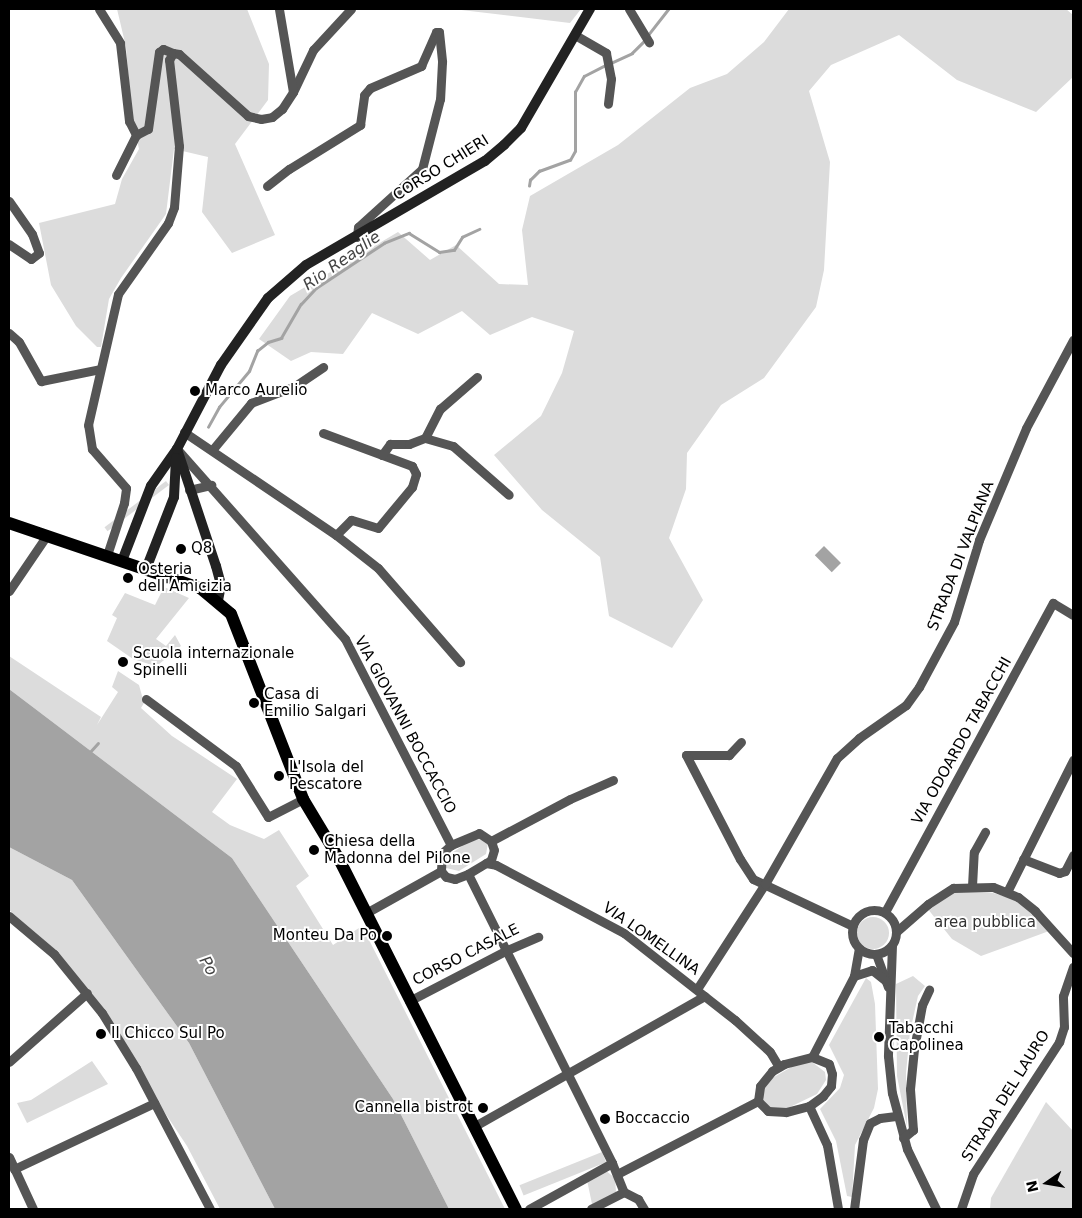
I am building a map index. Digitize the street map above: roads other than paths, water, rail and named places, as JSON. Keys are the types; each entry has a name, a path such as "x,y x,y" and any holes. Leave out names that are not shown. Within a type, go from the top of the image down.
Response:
{"main road":[{"name":"CORSO CHIERI","path":"177,449 184,432 220,365 268,298 306,266 486,161 504,145 521,128 590,9"},
{"path":"177,449 189,490 216,566 220,585 218,600"},
{"path":"146,569 171,505 177,449"},
{"path":"122,561 151,486 177,449"},
{"path":"171,505 189,490"},
{"name":"CORSO CASALE","path":"9,523 200,588 218,600 236,622 303,799 339,859 409,1002 516,1209"}],"street":[{"path":"98,9 120,43 129,121 136,135"},
{"path":"279,9 293,92"},
{"path":"116,175 136,135 148,129 159,52 163,49 173,53 248,116 260,120 272,117 282,110 293,92 313,50 351,9"},
{"path":"629,9 641,33 649,42"},
{"name":"CORSO CHIERI","path":"267,186 289,169 360,125 364,96 370,88 421,66 436,32 439,32 442,62 440,99 422,168 358,227 357,237"},
{"path":"576,35 608,57 610,68 608,104"},
{"path":"107,555 126,495 123,484 100,461 89,441 88,425 121,286 168,223 174,207 179,146 170,66 173,53"},
{"path":"9,201 32,234 39,253 31,259 9,244"},
{"path":"9,333 19,342 41,381 100,369"},
{"name":"STRADA DI VALPIANA","path":"697,989 764,884 837,758 859,738 906,705 919,687 954,622 980,540 1026,428 1073,340"},
{"path":"213,449 251,403 295,386 322,367"},
{"path":"425,438 440,409 477,377"},
{"path":"184,432 213,449 336,535 378,568 460,662"},
{"path":"323,433 412,466 416,474 412,487 378,528 351,520 336,535"},
{"path":"382,454 390,444 409,444 425,438 453,446 509,495"},
{"name":"VIA GIOVANNI BOCCACCIO","path":"177,449 211,485 345,639 451,845"},
{"path":"189,490 211,485"},
{"path":"9,591 47,536"},
{"name":"VIA ODOARDO TABACCHI","path":"884,912 1052,603 1073,615"},
{"path":"146,699 236,766 268,817 303,799"},
{"path":"741,742 730,755 686,755 740,859 754,878 764,884 853,926"},
{"path":"1006,892 1073,760"},
{"path":"492,841 570,799 613,780"},
{"path":"972,886 974,852 984,832"},
{"path":"479,833 492,841 494,850 486,863 468,874 455,879 446,877 441,871 442,854 451,845 479,833"},
{"path":"1024,859 1059,873 1065,871 1073,855"},
{"name":"VIA LOMELLINA","path":"486,863 496,865 586,910 624,933 697,989 770,1052 779,1067"},
{"path":"366,913 441,871"},
{"path":"468,874 612,1163 619,1173 624,1192"},
{"path":"896,931 939,896 953,888 972,886 993,887 1006,892 1035,911 1073,953"},
{"path":"889,991 872,954 858,948 853,940 853,926 866,912 884,912 893,920 896,931 892,945 889,991 888,1056 896,1116 903,1138 936,1209"},
{"path":"9,916 20,923 54,954 87,993 119,1039 210,1209"},
{"path":"9,929 20,923"},
{"name":"CORSO CASALE","path":"409,1002 506,950 538,937"},
{"path":"812,1056 855,973 872,954 892,945"},
{"path":"855,973 858,948"},
{"name":"STRADA DEL LAURO","path":"961,1209 973,1174 1059,1042 1064,1027 1063,996 1073,968"},
{"path":"855,973 872,970 886,981"},
{"path":"903,1138 913,1130 910,1089 914,1049 922,1005 929,990"},
{"path":"9,1062 87,993"},
{"path":"474,1127 705,996"},
{"path":"812,1056 829,1064 832,1074 831,1086 809,1106 786,1112 768,1111 758,1101 760,1086 779,1067 812,1056"},
{"path":"619,1173 758,1101"},
{"path":"14,1168 154,1103"},
{"path":"809,1106 827,1144 838,1209"},
{"path":"854,1209 858,1197 863,1140 870,1124 880,1118 896,1116"},
{"path":"9,1157 34,1209"},
{"path":"529,1209 612,1163"},
{"path":"591,1209 624,1192"},
{"path":"624,1192 638,1198 644,1209"}],"water":[{"path":"824,546 841,563 832,572 815,555"},
{"name":"Po","path":"9,689 232,858 393,1099 449,1209 275,1209 189,1043 72,880 9,847"}],"waterway":[{"name":"Rio Reaglie","path":"648,35 668,9"},
{"name":"Rio Reaglie","path":"611,63 632,53 645,40"},
{"name":"Rio Reaglie","path":"529,186 530,180 539,171 570,160 575,151 575,92 584,76 606,65"},
{"name":"Rio Reaglie","path":"208,427 219,407 249,371 257,351 268,342 281,338 301,304 316,288 384,243 409,233 439,252 454,250 462,237 479,229"},
{"name":"Rio Reaglie","path":"89,753 98,743"}],"place":[{"name":"Marco Aurelio","path":"195,391"},
{"name":"Q8","path":"181,549"},
{"name":"Osteria dell'Amicizia","path":"128,578"},
{"name":"Scuola internazionale Spinelli","path":"123,662"},
{"name":"Casa di Emilio Salgari","path":"254,703"},
{"name":"L'Isola del Pescatore","path":"279,776"},
{"name":"Chiesa della Madonna del Pilone","path":"314,850"},
{"name":"Monteu Da Po","path":"387,936"},
{"name":"Il Chicco Sul Po","path":"101,1034"},
{"name":"Tabacchi Capolinea","path":"879,1037"},
{"name":"Cannella bistrot","path":"483,1108"},
{"name":"Boccaccio","path":"605,1119"}],"park label":[{"name":"area pubblica","path":"985,923"}]}
